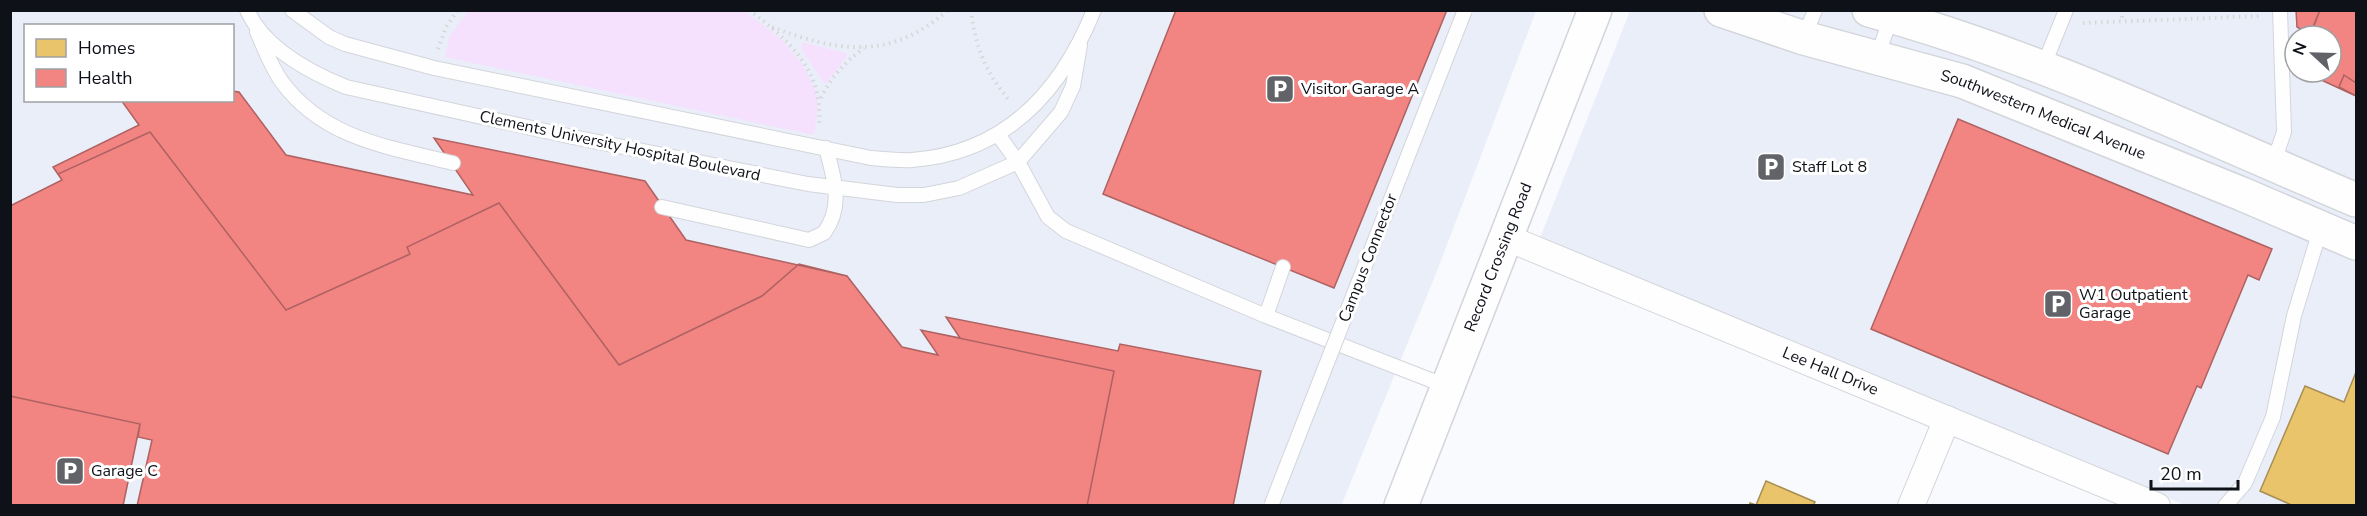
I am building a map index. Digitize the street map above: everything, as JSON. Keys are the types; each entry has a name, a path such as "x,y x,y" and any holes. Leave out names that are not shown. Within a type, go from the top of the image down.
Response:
{"street":[{"name":"Record Crossing Road","path":"1401,506 1446,386 1595,10"},
{"name":"Southwestern Medical Avenue","path":"1721,10 1809,24 1877,57 1962,81 2257,200 2356,243"},
{"path":"1885,13 2089,84 2356,200"},
{"path":"2026,106 2043,67"},
{"path":"2257,200 2273,164"},
{"name":"Lee Hall Drive","path":"1505,237 2157,506"},
{"path":"1911,506 1947,419"}],"lane":[{"path":"292,10 329,37 362,50 434,69 871,158 911,160 941,156 999,136 1038,100 1058,77 1080,45"},
{"path":"1018,162 1061,112 1073,86 1080,45 1094,10"},
{"name":"Campus Connector","path":"1271,506 1465,10"},
{"path":"2043,67 2066,10"},
{"path":"1877,57 1885,13"},
{"path":"2273,164 2284,132 2280,13"},
{"path":"250,16 281,81 319,120 375,144 453,164"},
{"name":"Clements University Hospital Boulevard","path":"250,16 284,52 316,75 346,87 568,136 836,189 924,195 958,188 1018,162"},
{"path":"999,136 1018,162 1048,217 1066,231 1266,316 1446,386"},
{"path":"663,207 809,240 824,233 830,226 837,206 836,189 826,148"},
{"path":"2224,506 2245,483 2273,417 2294,316 2321,227"},
{"path":"1266,316 1283,267"}],"path":[{"path":"437,53 446,27 458,10"},
{"path":"749,10 772,27 812,75 820,99 819,128"},
{"path":"772,27 828,46 864,48 905,39 933,24 948,10"},
{"path":"971,10 974,34 982,60 991,78 1010,100"},
{"path":"2122,10 2122,21"},
{"path":"2082,23 2280,13"},
{"path":"820,99 831,79 845,62 864,48"}],"shaded area":[{"path":"469,10 745,11 782,40 803,65 817,94 818,109 814,135 445,57 450,35"},
{"path":"10,11 1536,11 1437,271 1341,506 11,505"},
{"path":"1630,11 2356,11 2356,505 2185,505 1540,238"},
{"path":"802,42 846,53 847,56 827,83 824,83 801,49"}],"building: Homes":[{"path":"2356,372 2356,506 2294,506 2260,491 2305,386 2344,402"},
{"path":"1766,481 1815,502 1813,506 1749,506 1750,503 1756,505"}],"building: Health":[{"name":"Visitor Garage A","path":"1176,10 1447,10 1334,288 1103,194"},
{"path":"2296,10 2320,10 2314,24 2297,24"},
{"path":"2320,10 2356,10 2356,96 2330,84 2343,84 2343,24 2315,24"},
{"path":"2344,75 2356,83 2356,96 2339,87 2343,84"},
{"path":"234,91 239,92 286,155 473,195 434,138 645,181 686,240 847,276 902,347 938,355 921,330 960,338 946,317 1118,351 1120,344 1261,371 1233,506 137,506 152,440 138,437 140,424 10,396 10,206 62,180 53,167 139,125 122,102 234,102"},
{"name":"W1 Outpatient Garage","path":"1958,119 2272,249 2259,280 2248,275 2201,388 2197,386 2168,454 1871,329"},
{"path":"150,132 286,310 410,254 407,247 499,203 619,365 762,296 799,264 847,276 902,347 938,355 921,330 1114,371 1087,506 137,506 152,440 138,437 140,424 10,396 10,206 62,180 58,174"},
{"name":"Garage C","path":"10,396 140,424 123,506 10,506"}],"place":[{"name":"Visitor Garage A","path":"1280,89"},
{"name":"Staff Lot 8","path":"1771,167"},
{"name":"W1 Outpatient Garage","path":"2058,304"},
{"name":"Garage C","path":"70,471"}]}
